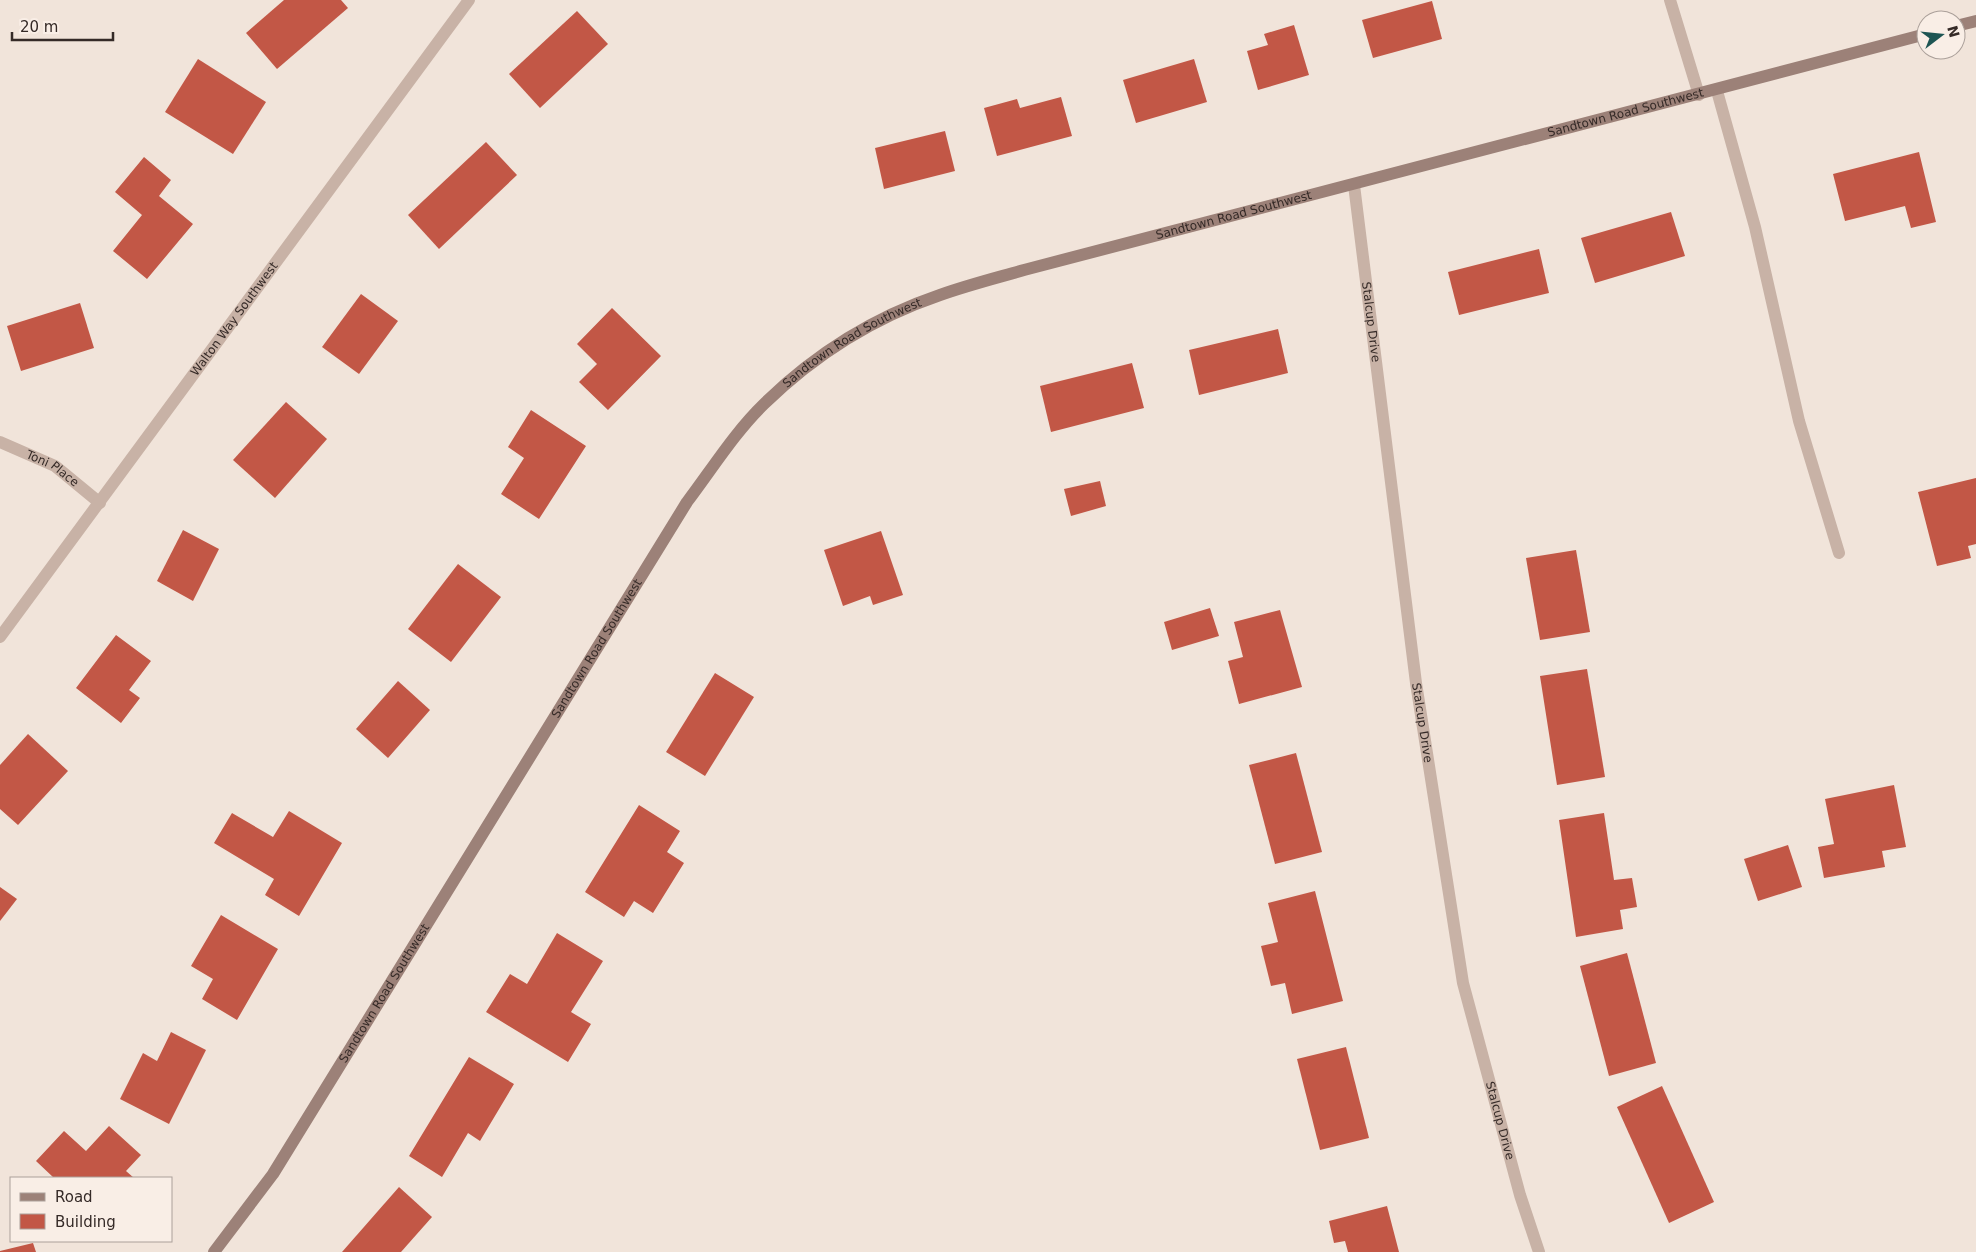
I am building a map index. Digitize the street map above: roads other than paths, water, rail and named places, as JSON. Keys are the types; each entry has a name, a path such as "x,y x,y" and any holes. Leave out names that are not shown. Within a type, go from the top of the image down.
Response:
{"street":[{"name":"Walton Way Southwest","path":"0,637 469,0"},
{"path":"1670,0 1699,95"},
{"name":"Sandtown Road Southwest","path":"214,1252 273,1174 687,502 763,405 800,372 843,341 887,317 940,295 1024,270 1699,95 1916,37"},
{"path":"1717,90 1755,226 1799,421 1839,553"},
{"name":"Stalcup Drive","path":"1354,185 1416,683 1463,983 1520,1194 1539,1252"},
{"name":"Toni Place","path":"0,442 9,444 54,466 100,503"}]}
